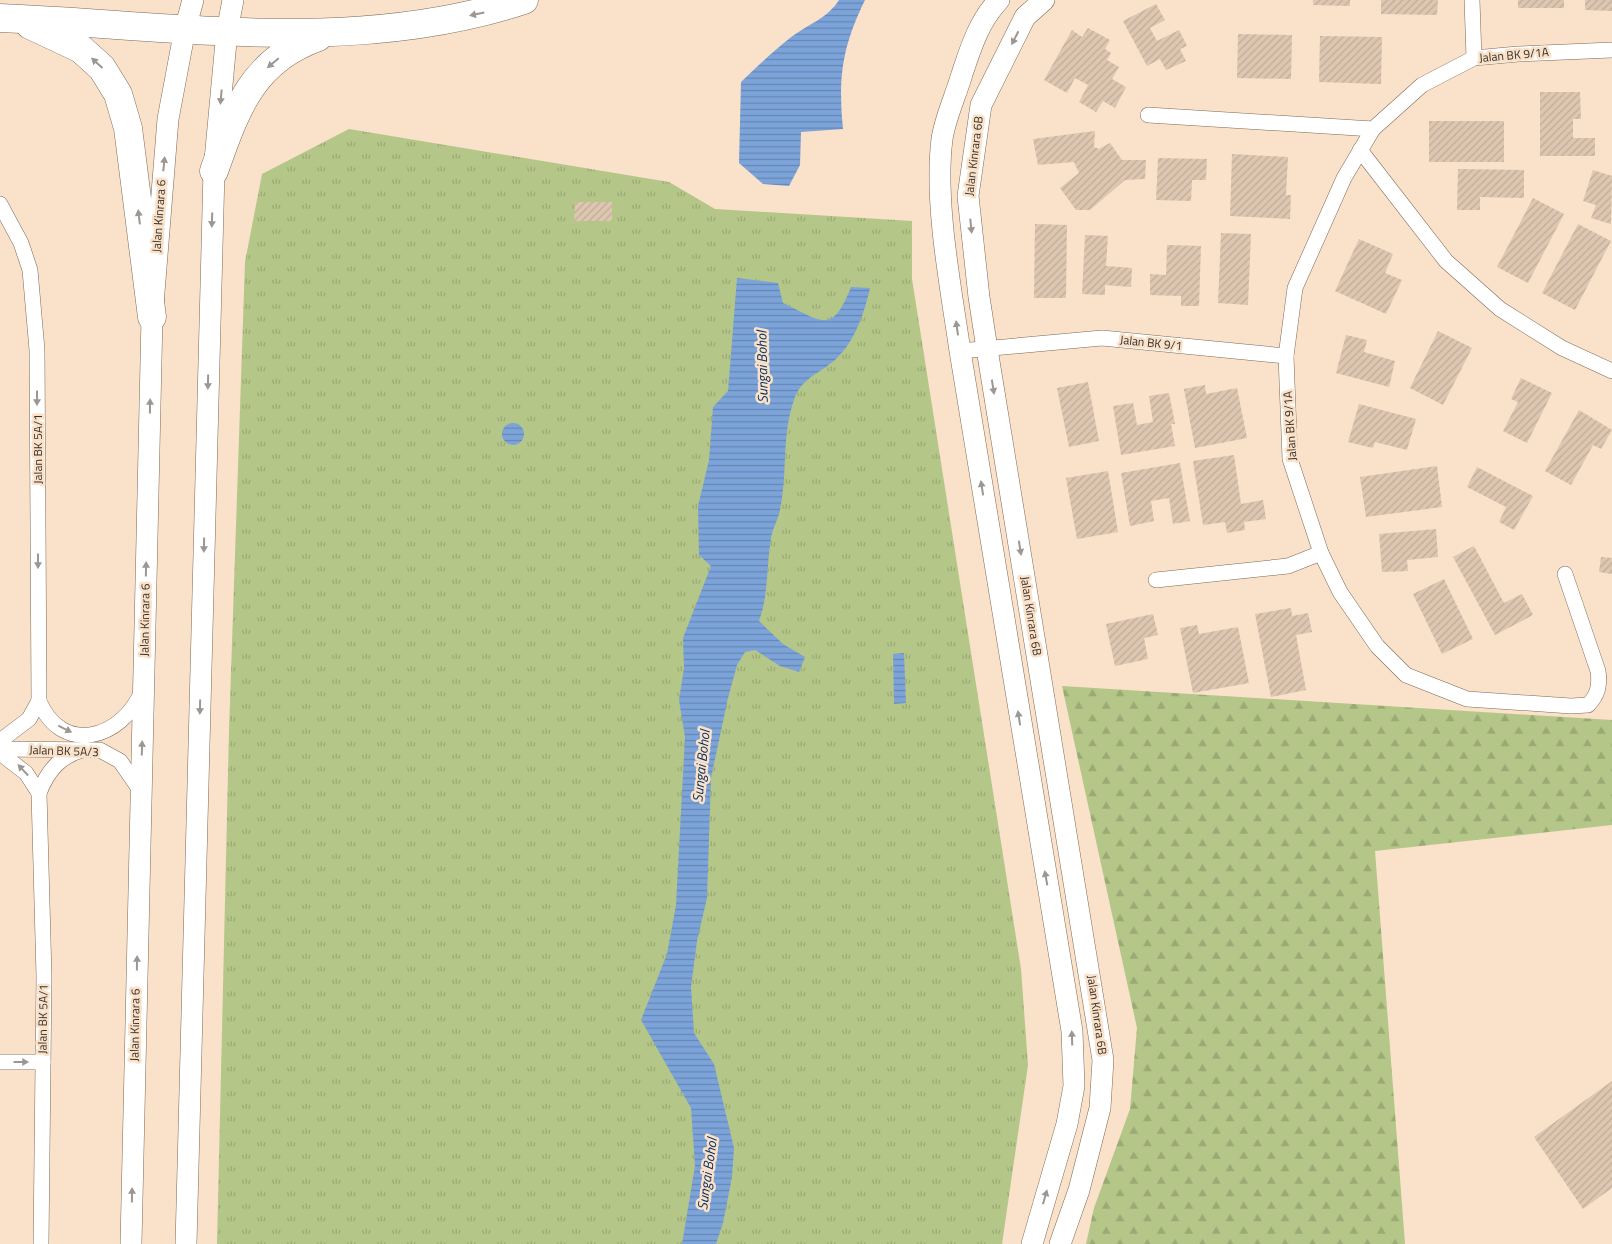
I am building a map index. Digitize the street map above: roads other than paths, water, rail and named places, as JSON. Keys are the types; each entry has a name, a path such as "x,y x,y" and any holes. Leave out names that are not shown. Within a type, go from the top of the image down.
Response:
{"highway":[{"path":"7,18 260,34 331,33 438,22 489,12 524,0"},
{"path":"7,18 53,34 81,49 102,68 118,94 128,128 152,317"},
{"path":"214,171 236,110 252,84 286,52 304,42 331,33"}],"street":[{"name":"Jalan Kinrara 6","path":"131,1244 152,317 168,127 185,28 193,0"},
{"path":"186,1244 214,171 227,31 233,0"},
{"path":"999,0 975,34 942,138 942,196 948,263 960,351 1072,1031 1074,1086 1032,1244"},
{"name":"Jalan Kinrara 6B","path":"1044,0 1025,17 981,105 968,196 978,297 1103,1060 1100,1108 1079,1190 1060,1244"},
{"path":"1472,0 1474,58"},
{"name":"Jalan BK 9/1A","path":"1565,574 1598,671 1599,687 1595,698 1588,705 1571,706 1467,699 1406,675 1377,646 1340,592 1321,552 1290,459 1286,356 1296,288 1344,178 1373,129 1422,85 1474,58 1612,50"},
{"path":"1148,115 1373,129"},
{"path":"1360,150 1446,261 1500,309 1562,348 1612,371"},
{"name":"Jalan BK 5A/1","path":"0,204 21,243 30,270 37,350 39,701"},
{"name":"Jalan BK 9/1","path":"960,351 1102,338 1286,356"},
{"path":"1156,580 1288,566 1321,552"},
{"path":"39,701 44,713 56,725 80,735 95,735 117,726 136,705 144,687"},
{"path":"0,741 29,719 39,701"},
{"name":"Jalan BK 5A/3","path":"0,748 100,750 120,761 140,790"},
{"name":"Jalan BK 5A/1","path":"41,1244 44,976 39,794 46,777 55,765 72,753 85,749"},
{"path":"0,753 26,773 39,794"},
{"path":"0,1062 43,1062"}],"water":[{"path":"839,0 865,0 851,33 844,63 841,94 843,129 801,132 800,165 789,186 763,184 739,163 741,82 784,43 829,12"},
{"name":"Sungai Bohol","path":"737,278 778,283 783,303 817,319 825,320 832,318 838,312 851,287 870,288 862,317 854,335 836,359 798,390 788,425 782,496 769,549 766,591 759,621 783,644 805,657 799,672 780,666 755,650 745,652 737,665 728,698 711,778 707,898 697,941 691,987 694,1033 714,1064 734,1148 732,1177 723,1223 716,1244 682,1244 695,1166 691,1108 641,1020 667,954 676,905 685,737 679,700 684,668 683,638 711,566 699,555 698,506 709,460 713,407 728,391"},
{"path":"513,423 523,430 524,434 517,444 513,445 503,438 502,434 509,424"},
{"path":"904,653 906,703 894,704 893,654"}]}
